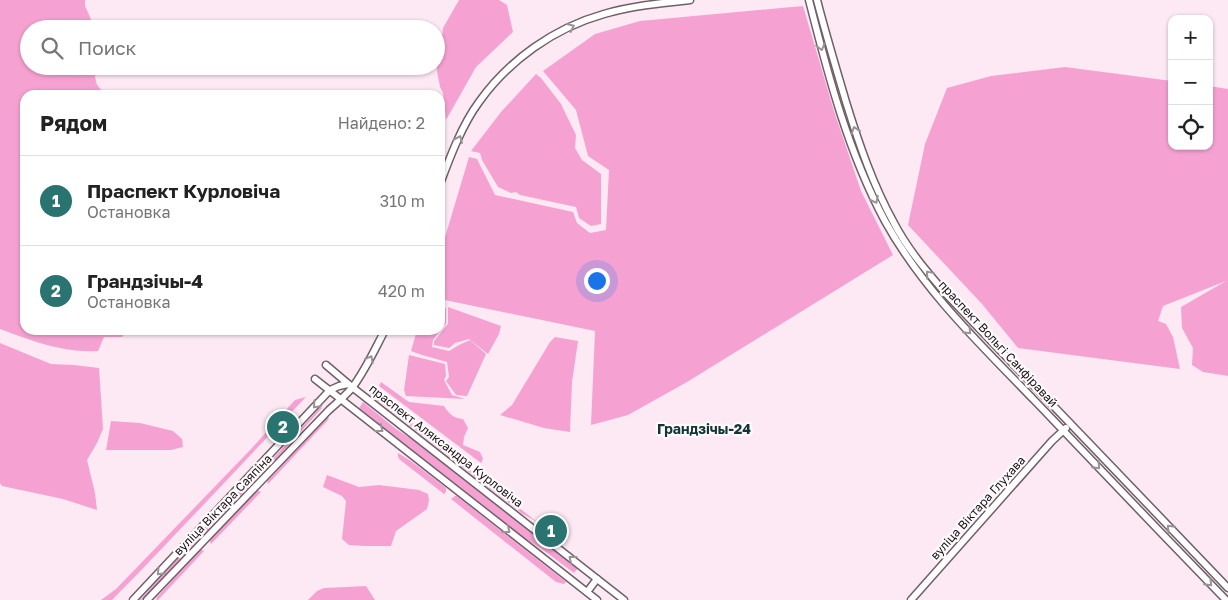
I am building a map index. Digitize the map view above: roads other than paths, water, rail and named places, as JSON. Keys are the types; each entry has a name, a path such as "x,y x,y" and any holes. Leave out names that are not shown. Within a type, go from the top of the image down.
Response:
{"street":[{"path":"445,172 461,132 478,103 498,78 520,58 547,39 571,26 603,14 635,6 690,0"},
{"name":"праспект Вольгі Санфіравай","path":"809,0 822,53 847,132 869,190 913,266 961,324 1226,600"},
{"name":"праспект Вольгі Санфіравай","path":"817,0 854,129 874,182 894,224 919,262 948,296 1228,588"},
{"path":"886,222 886,219 889,218 894,224"},
{"name":"вуліца Віктара Саяпіна","path":"147,600 341,399 360,376 382,335"},
{"name":"праспект Аляксандра Курловіча","path":"326,365 350,386 624,600"},
{"path":"315,378 597,600"},
{"name":"вуліца Віктара Саяпіна","path":"133,600 330,390 339,386 350,386"},
{"name":"вуліца Віктара Глухава","path":"911,600 1052,441 1070,424"},
{"path":"587,592 598,579"}],"place":[{"name":"Грандзічы-4","path":"283,427"},
{"name":"Праспект Курловіча","path":"551,531"}],"district":[{"name":"Грандзічы-24","path":"704,429"}]}
